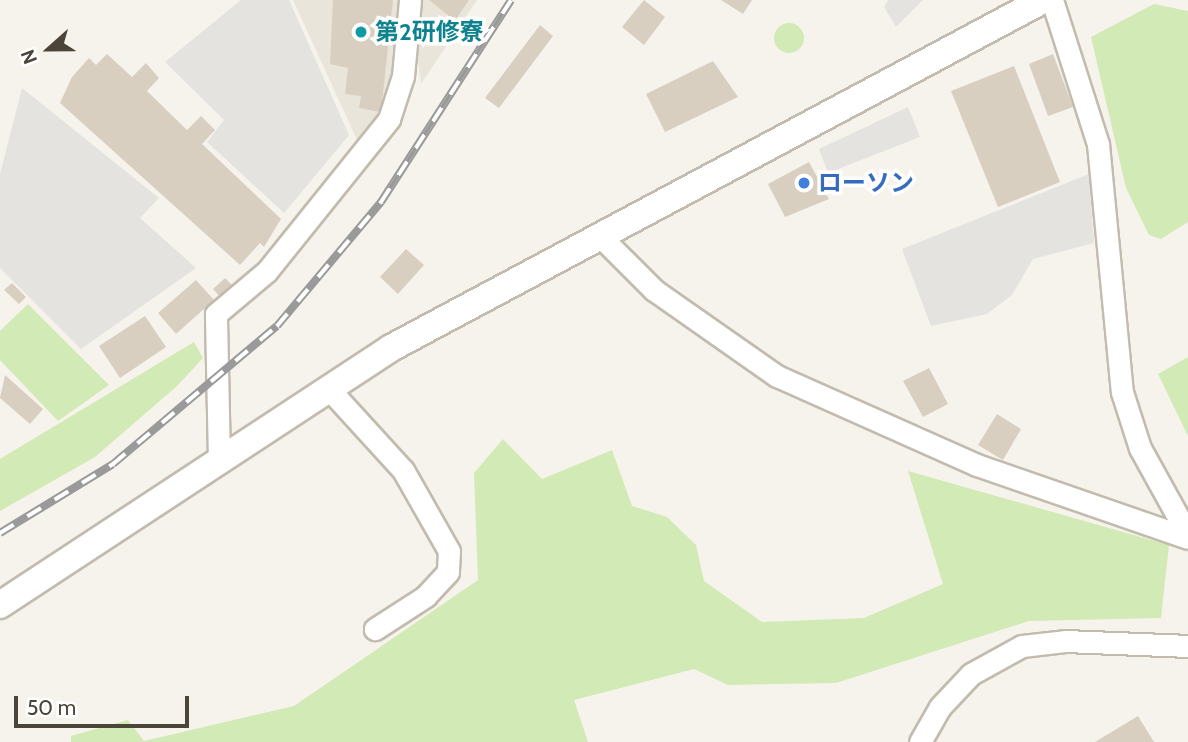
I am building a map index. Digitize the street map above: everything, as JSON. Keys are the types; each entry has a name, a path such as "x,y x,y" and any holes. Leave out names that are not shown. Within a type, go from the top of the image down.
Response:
{"street":[{"path":"219,461 216,314 267,271 389,119 403,76 410,0"},
{"path":"0,605 328,388 598,234 1043,0"},
{"path":"1052,0 1098,144 1122,392 1145,459 1188,536"},
{"path":"598,234 654,290 777,376 977,465 1188,536"},
{"path":"328,388 403,470 449,551 448,572 426,596 375,629"},
{"path":"920,742 940,707 971,674 1022,646 1065,641 1188,646"}],"shaded area":[{"path":"241,0 289,0 349,135 284,213 207,142 224,120 165,62"},
{"path":"293,0 402,0 392,102 358,142"},
{"path":"419,0 477,0 421,84 415,37"},
{"path":"888,0 923,0 896,27 884,7"},
{"path":"22,88 159,198 140,218 196,268 81,349 0,268 0,174"},
{"path":"908,107 920,137 828,173 819,149"},
{"path":"1089,174 1094,243 1033,259 1012,295 987,314 931,326 902,249"}],"green space":[{"path":"1154,4 1188,11 1188,222 1161,239 1149,235 1126,188 1091,37"},
{"path":"789,23 795,24 803,32 803,44 795,52 789,53 783,52 775,44 774,38 775,32 783,24"},
{"path":"28,304 109,385 58,421 0,360 0,331"},
{"path":"194,342 203,358 177,386 95,457 0,511 0,459"},
{"path":"1188,357 1188,436 1158,374"},
{"path":"503,439 542,479 612,450 632,506 667,517 696,545 704,581 762,622 864,618 943,584 908,471 1169,545 1161,618 1029,621 836,683 728,685 694,669 574,700 588,742 71,742 71,736 128,720 144,741 294,706 478,580 474,473"}],"building":[{"name":"第2研修寮","path":"333,0 393,0 381,112 359,108 361,96 345,94 348,68 330,64"},
{"path":"429,0 469,0 455,21"},
{"path":"644,0 665,17 644,45 622,27"},
{"path":"721,0 752,0 743,14"},
{"path":"540,25 553,36 499,108 485,98"},
{"path":"107,54 132,77 146,63 159,78 147,91 187,130 201,116 215,130 202,144 281,219 264,247 260,243 240,265 60,103 72,77 89,58 96,65"},
{"path":"1053,54 1073,107 1048,116 1029,64"},
{"path":"713,61 738,97 665,132 646,94"},
{"path":"1014,66 1060,182 998,207 951,91"},
{"path":"809,162 829,199 785,217 768,184"},
{"path":"406,249 424,265 398,294 380,277"},
{"path":"225,278 233,286 221,298 213,289"},
{"path":"196,280 214,300 176,334 158,313"},
{"path":"12,283 26,297 19,304 4,290"},
{"path":"145,316 166,347 120,378 99,346"},
{"path":"929,368 948,404 923,417 903,381"},
{"path":"5,375 43,409 30,424 0,398"},
{"path":"997,414 1021,429 1003,460 978,445"},
{"path":"1138,716 1154,742 1095,742"}],"railway":[{"path":"0,533 113,464 277,326 381,202 511,0"}],"place":[{"name":"第2研修寮","path":"361,32"},
{"name":"ローソン","path":"804,183"}]}
